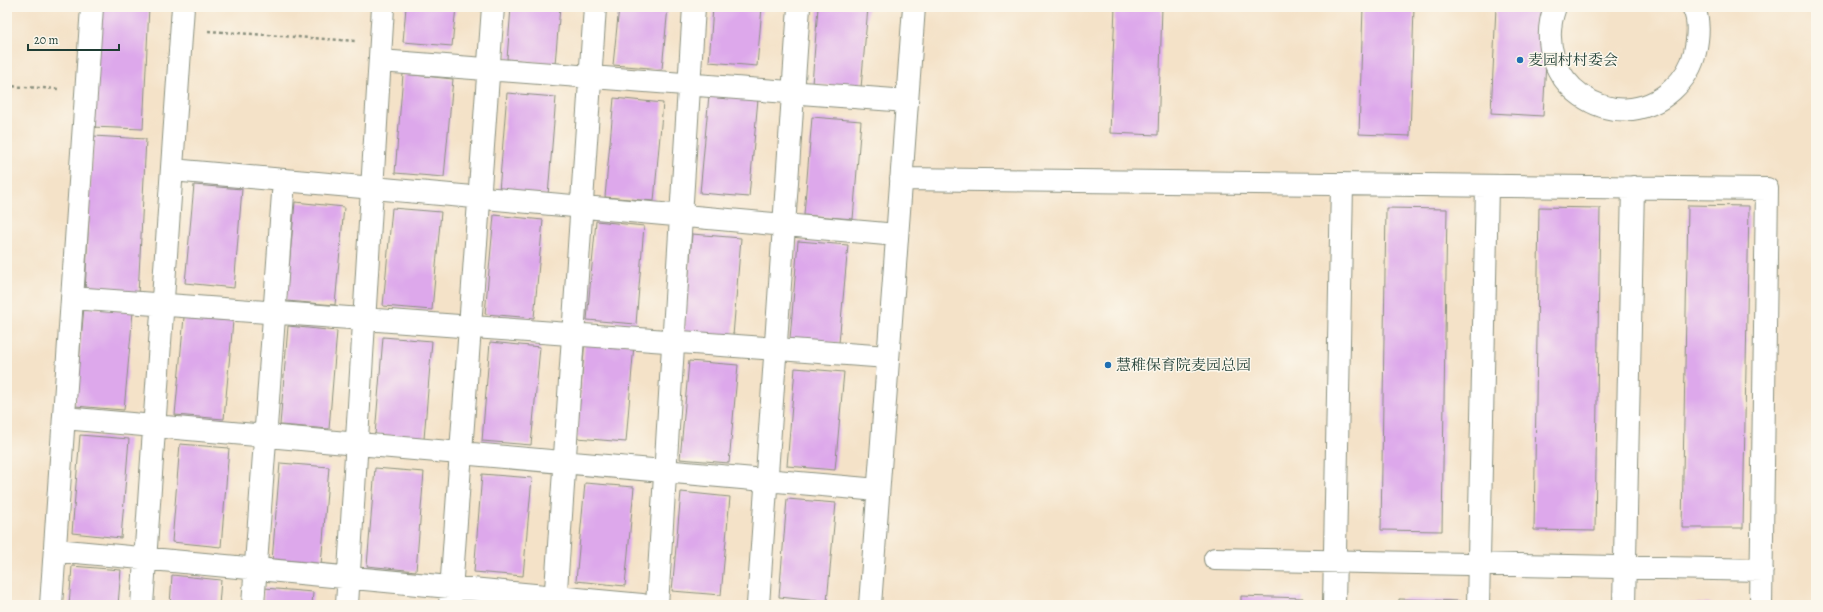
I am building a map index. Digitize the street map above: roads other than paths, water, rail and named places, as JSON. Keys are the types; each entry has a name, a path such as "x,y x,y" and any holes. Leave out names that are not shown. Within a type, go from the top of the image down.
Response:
{"street":[{"path":"51,605 92,7"},
{"path":"142,605 183,7"},
{"path":"347,605 383,7"},
{"path":"451,596 493,7"},
{"path":"556,601 595,7"},
{"path":"657,605 694,7"},
{"path":"758,605 799,7"},
{"path":"870,605 914,7"},
{"path":"1555,7 1550,21 1549,45 1557,69 1572,88 1592,102 1616,109 1640,108 1663,98 1682,81 1694,60 1698,35 1693,7"},
{"path":"380,52 488,69 907,101"},
{"path":"172,170 897,234"},
{"path":"901,179 1767,189 1761,605"},
{"path":"253,605 284,180"},
{"path":"1334,605 1342,184"},
{"path":"1478,605 1487,186"},
{"path":"1624,605 1633,188"},
{"path":"72,298 888,358"},
{"path":"64,418 878,490"},
{"path":"55,550 348,578 451,596 642,605"},
{"path":"1216,559 1762,570"}],"place":[{"name":"麦园村村委会","path":"1520,60"},
{"name":"慧稚保育院麦园总园","path":"1108,365"}]}
